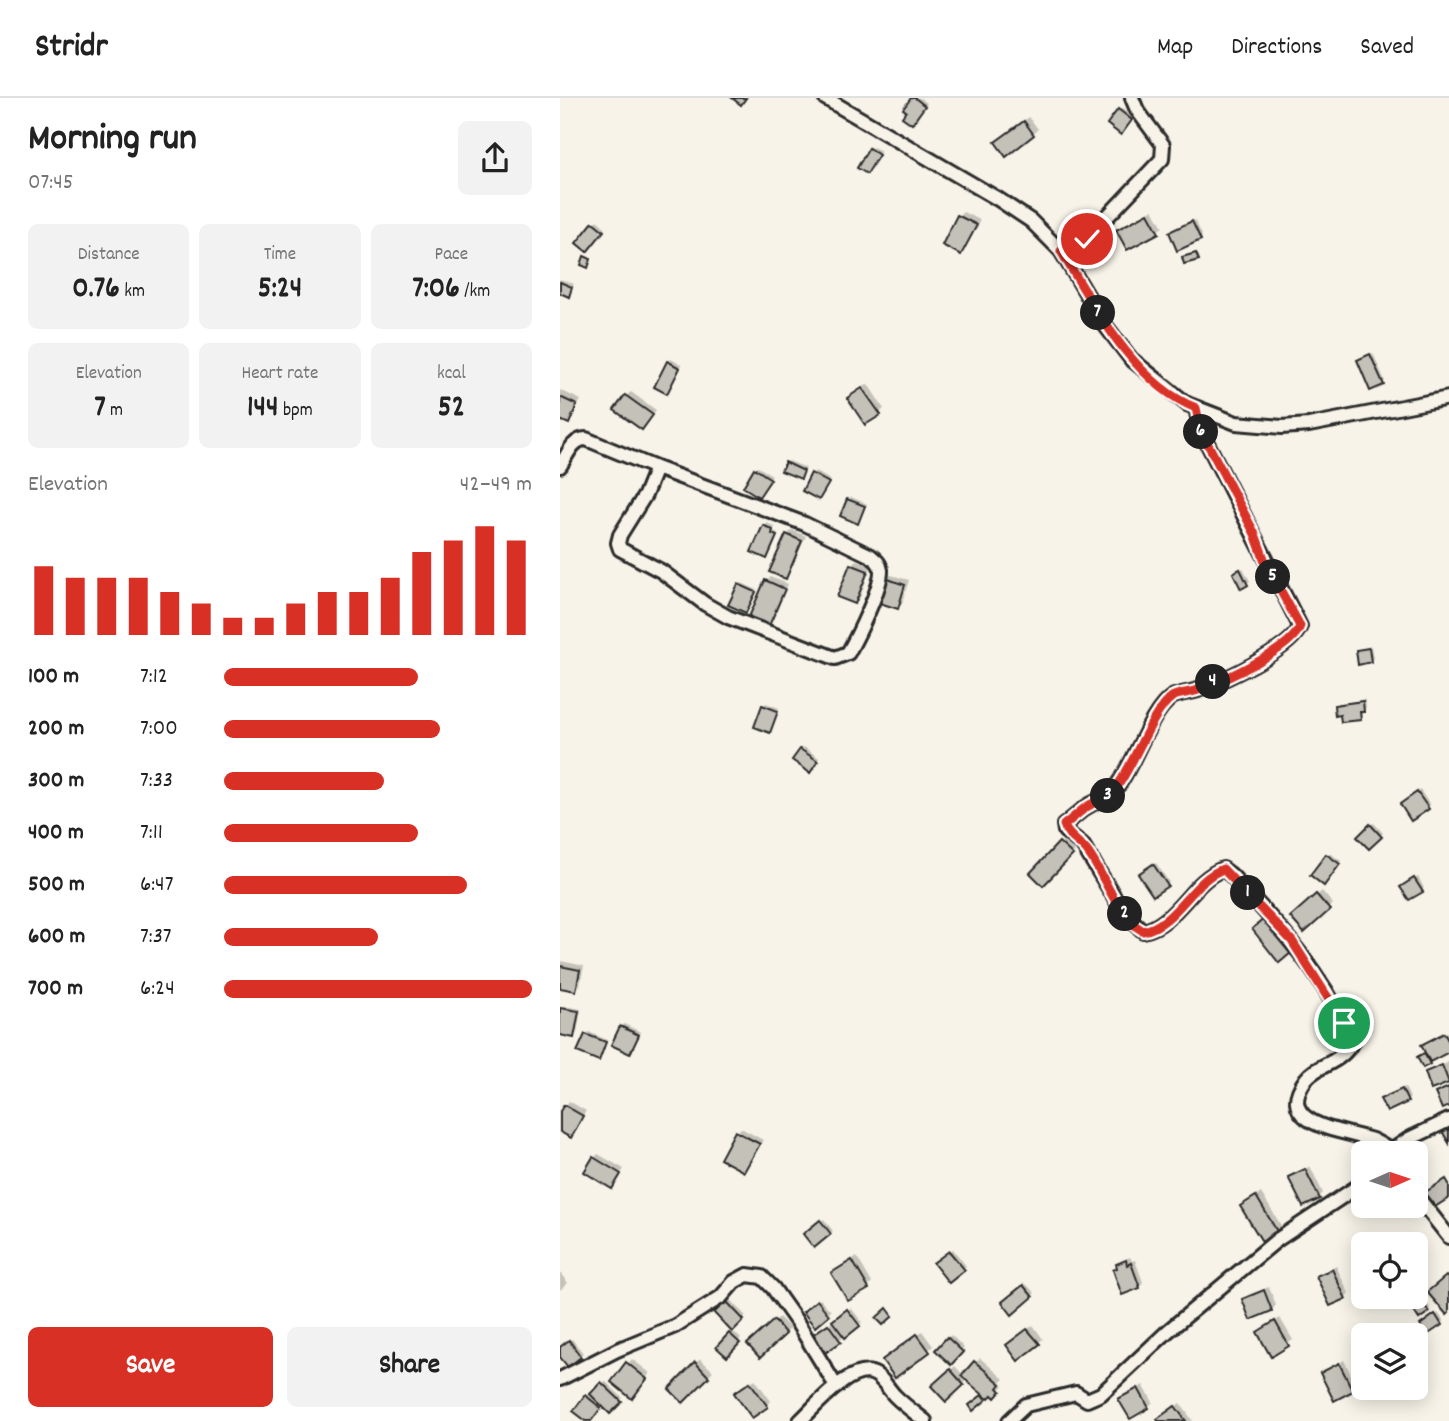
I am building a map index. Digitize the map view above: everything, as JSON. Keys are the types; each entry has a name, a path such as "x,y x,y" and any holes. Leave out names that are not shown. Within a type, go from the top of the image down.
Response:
{"street":[{"path":"825,98 998,199 1031,222 1061,251 1105,325 1131,359 1187,404 1236,423 1282,427 1310,425 1449,398"},
{"path":"1061,251 1087,239 1162,159 1163,145 1137,110 1132,98"},
{"path":"1196,408 1201,431 1255,534 1266,564 1300,626 1298,635 1255,664 1199,690 1172,697 1153,719 1136,757 1111,794 1085,808 1064,825 1065,831 1082,844 1124,913 1143,931 1152,929 1173,913 1206,878 1217,871 1223,869 1231,876 1292,941 1327,994 1352,1042 1347,1052 1308,1076 1296,1102 1302,1115 1313,1124 1372,1141"},
{"path":"560,466 574,443 586,439 805,524 871,556 880,564 881,572 867,612 848,653 835,658 728,617 705,604 661,571 620,549 620,535 645,495 656,468"},
{"path":"1411,1141 1449,1120"},
{"path":"1009,1421 1026,1405 1043,1400 1076,1393 1087,1400 1101,1394 1168,1331 1277,1240 1351,1191"},
{"path":"1428,1210 1449,1237"},
{"path":"560,1379 617,1350 675,1326 721,1297 734,1282 747,1275 762,1277 773,1288 836,1386"},
{"path":"800,1421 836,1386 859,1372 874,1374 925,1421"}],"building":[{"path":"732,98 746,98 741,105"},
{"path":"911,98 925,106 912,124 902,117 906,111 903,109"},
{"path":"1118,109 1132,120 1121,135 1107,124"},
{"path":"1024,121 1034,135 1006,157 995,142"},
{"path":"869,148 879,155 867,174 857,168"},
{"path":"1148,213 1159,233 1127,250 1116,230"},
{"path":"957,215 977,225 961,255 942,245"},
{"path":"1192,221 1201,240 1177,251 1169,232"},
{"path":"593,222 604,231 587,252 576,243"},
{"path":"1196,253 1199,260 1184,264 1182,257"},
{"path":"584,256 591,259 588,268 581,265"},
{"path":"560,282 572,287 569,297 560,293"},
{"path":"1370,354 1384,385 1370,391 1357,360"},
{"path":"667,361 680,368 667,394 654,387"},
{"path":"862,388 881,415 865,425 847,398"},
{"path":"625,395 653,415 642,430 614,410"},
{"path":"560,397 577,405 569,424 560,420"},
{"path":"785,462 804,471 801,479 781,471"},
{"path":"754,468 771,479 759,497 743,487"},
{"path":"811,473 829,483 819,500 802,491"},
{"path":"847,499 865,506 858,524 840,516"},
{"path":"763,525 773,530 772,534 777,536 767,559 751,552"},
{"path":"786,534 802,541 786,579 769,572"},
{"path":"850,564 868,571 855,604 837,597"},
{"path":"1240,569 1248,585 1241,589 1233,573"},
{"path":"885,578 905,585 898,609 877,602"},
{"path":"765,580 785,589 769,626 749,617"},
{"path":"738,584 756,592 746,613 728,605"},
{"path":"1369,648 1371,662 1358,665 1356,650"},
{"path":"1363,701 1364,712 1360,712 1361,720 1341,722 1340,715 1335,716 1334,705"},
{"path":"762,705 778,711 770,733 754,727"},
{"path":"800,749 818,761 810,773 792,760"},
{"path":"1417,792 1429,809 1411,821 1400,804"},
{"path":"1370,824 1382,837 1369,849 1357,837"},
{"path":"1059,842 1073,855 1043,886 1030,873"},
{"path":"1326,854 1340,864 1324,886 1310,875"},
{"path":"1153,864 1168,886 1153,896 1138,874"},
{"path":"1414,878 1423,892 1409,900 1400,887"},
{"path":"1316,894 1330,910 1304,933 1290,917"},
{"path":"1265,918 1292,952 1279,963 1252,929"},
{"path":"560,966 580,970 576,991 560,988"},
{"path":"560,1008 579,1011 574,1038 560,1035"},
{"path":"620,1026 639,1035 630,1054 611,1045"},
{"path":"1444,1033 1449,1042 1449,1052 1430,1062 1421,1045"},
{"path":"585,1034 606,1042 599,1061 577,1052"},
{"path":"1424,1053 1430,1064 1423,1068 1417,1057"},
{"path":"1442,1065 1449,1083 1431,1090 1425,1072"},
{"path":"1449,1087 1449,1106 1442,1109 1435,1093"},
{"path":"1402,1089 1408,1102 1387,1112 1380,1099"},
{"path":"564,1105 583,1116 571,1138 560,1132 560,1111"},
{"path":"1449,1127 1449,1143 1442,1131"},
{"path":"735,1131 760,1144 744,1172 720,1159"},
{"path":"593,1157 621,1174 612,1189 584,1172"},
{"path":"1305,1169 1320,1199 1303,1207 1288,1177"},
{"path":"1446,1179 1449,1184 1449,1198 1433,1208 1428,1200 1428,1190"},
{"path":"1256,1196 1278,1233 1263,1243 1240,1206"},
{"path":"820,1220 831,1234 814,1248 803,1234"},
{"path":"949,1251 965,1270 949,1283 933,1263"},
{"path":"852,1260 869,1289 848,1301 831,1273"},
{"path":"1126,1260 1127,1265 1131,1263 1140,1288 1122,1295 1113,1270 1117,1268 1116,1264"},
{"path":"1332,1269 1346,1299 1330,1306 1316,1276"},
{"path":"1446,1276 1449,1279 1447,1315 1428,1293"},
{"path":"1023,1285 1033,1297 1012,1315 1002,1302"},
{"path":"1264,1290 1272,1311 1250,1320 1242,1299"},
{"path":"817,1300 829,1315 815,1327 803,1312"},
{"path":"726,1301 744,1320 732,1332 714,1313"},
{"path":"887,1308 893,1316 883,1325 876,1318"},
{"path":"847,1309 860,1326 845,1338 832,1321"},
{"path":"1413,1309 1427,1309 1429,1312 1419,1319"},
{"path":"1435,1314 1442,1325 1428,1334 1428,1323 1423,1323"},
{"path":"774,1320 786,1334 760,1358 747,1344"},
{"path":"1275,1321 1289,1346 1271,1357 1257,1332"},
{"path":"828,1324 841,1342 825,1353 812,1335"},
{"path":"1027,1329 1040,1344 1018,1361 1006,1345"},
{"path":"729,1333 740,1343 727,1357 716,1347"},
{"path":"917,1334 930,1352 895,1378 882,1360"},
{"path":"947,1337 963,1352 951,1365 935,1350"},
{"path":"569,1340 581,1357 568,1367 560,1357 560,1347"},
{"path":"974,1361 1001,1384 998,1388 1001,1391 995,1398 992,1395 988,1399 961,1376"},
{"path":"626,1362 647,1379 632,1399 611,1382"},
{"path":"695,1362 709,1377 683,1403 669,1389"},
{"path":"1339,1363 1351,1392 1334,1401 1320,1373"},
{"path":"950,1369 964,1385 946,1402 931,1386"},
{"path":"601,1382 622,1402 610,1414 590,1394"},
{"path":"750,1382 768,1407 752,1418 734,1393"},
{"path":"1138,1388 1149,1408 1130,1419 1118,1399"},
{"path":"585,1395 601,1408 591,1421 586,1421 573,1411"},
{"path":"982,1395 986,1400 973,1411 969,1405"},
{"path":"1175,1406 1186,1421 1158,1421 1157,1419"}],"route":[{"path":"1087,239 1061,251 1105,325 1131,359 1164,388 1196,408 1201,431 1255,534 1266,564 1300,626 1298,635 1255,664 1199,690 1172,697 1153,719 1136,757 1119,785 1111,794 1085,808 1064,825 1065,831 1082,844 1124,913 1143,931 1152,929 1173,913 1206,878 1223,869 1292,941 1322,984 1344,1023"}]}
